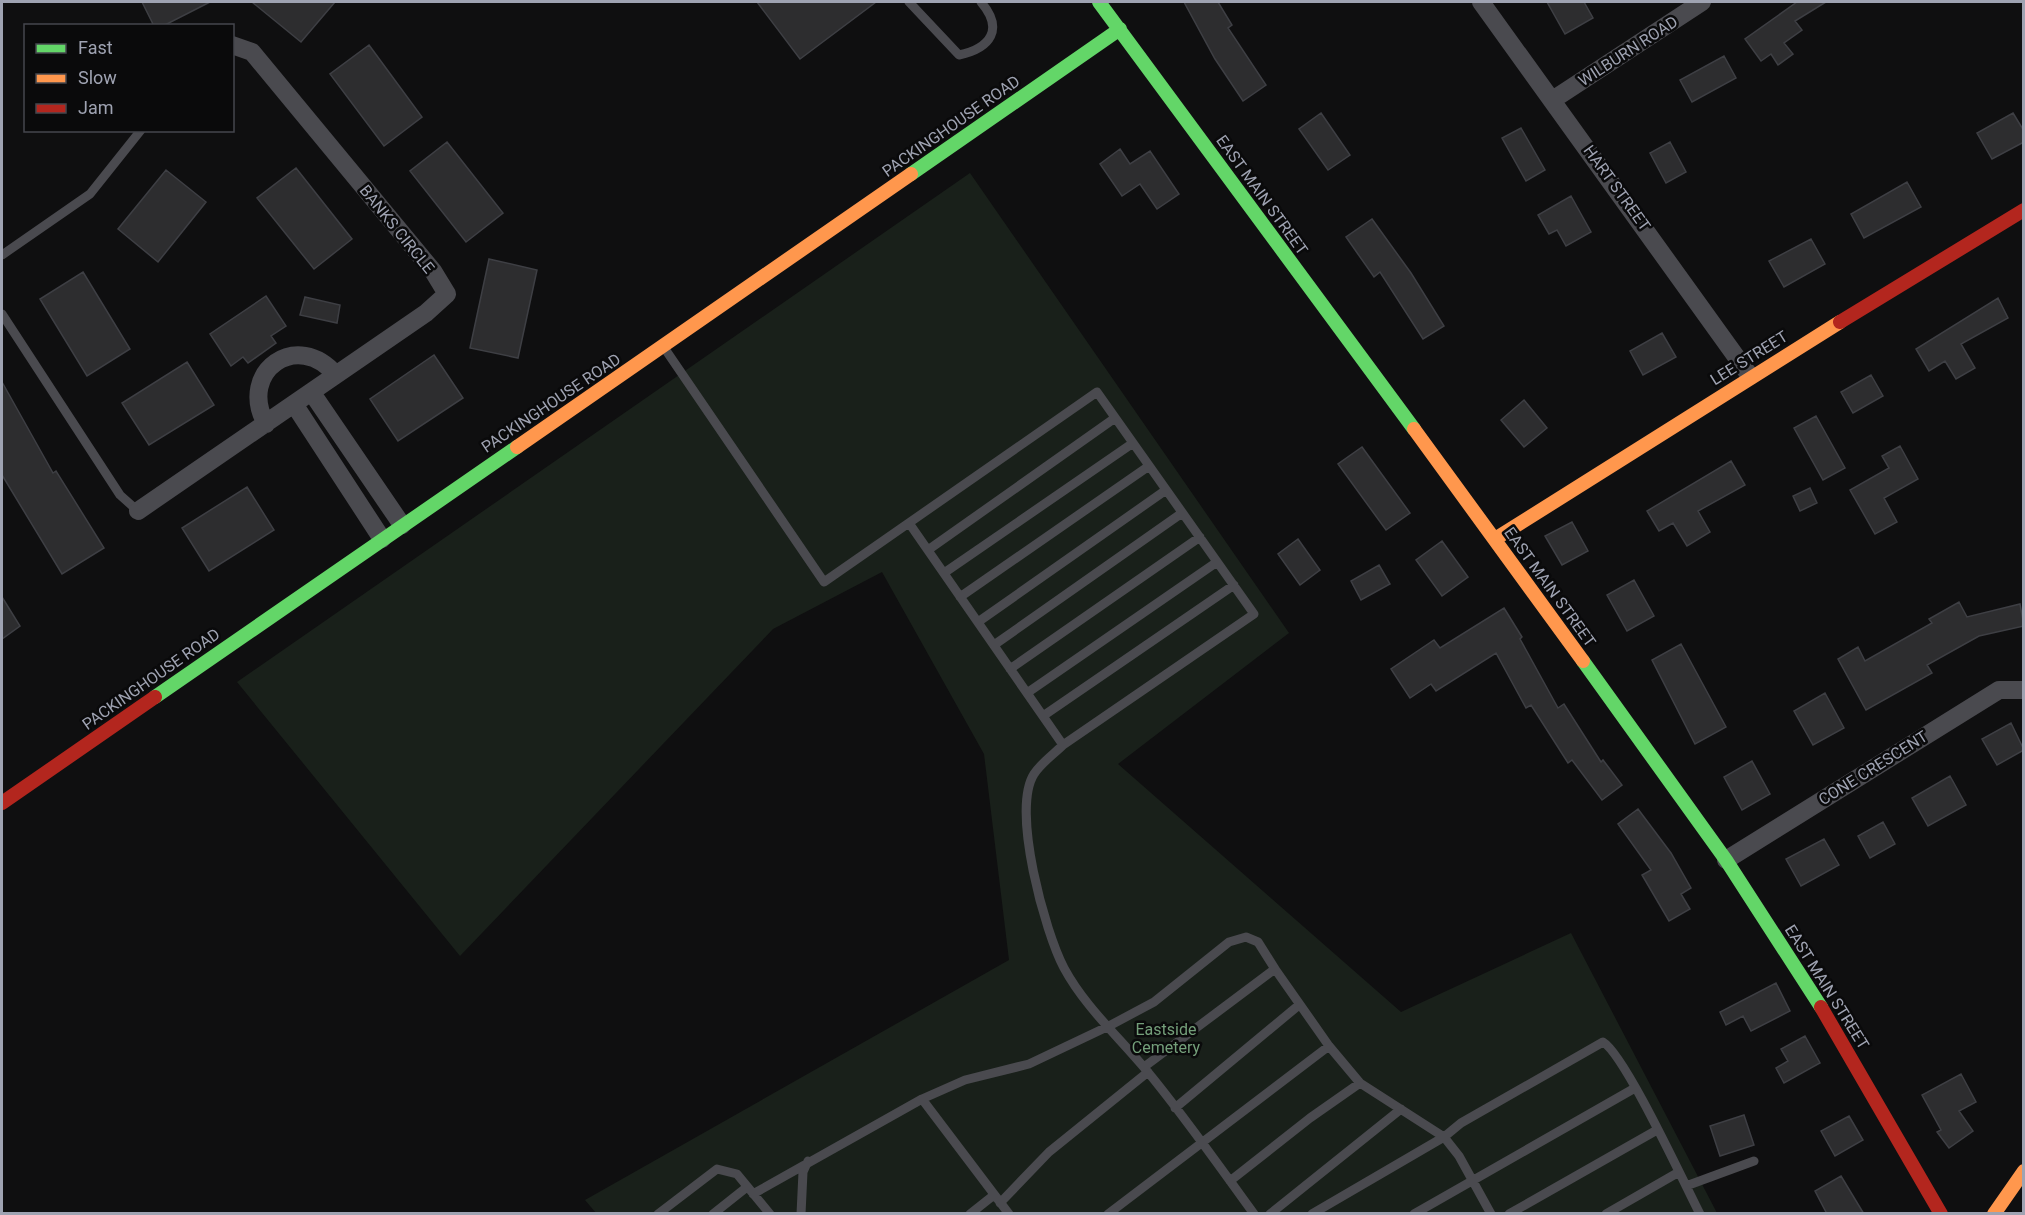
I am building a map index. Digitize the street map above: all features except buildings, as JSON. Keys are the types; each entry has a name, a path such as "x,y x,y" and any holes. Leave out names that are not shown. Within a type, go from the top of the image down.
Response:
{"street":[{"name":"EAST MAIN STREET","path":"1099,2 1495,539 1726,860 1838,1033 1941,1214"},
{"name":"HART STREET","path":"1481,2 1554,99 1750,376"},
{"name":"WILBURN ROAD","path":"1554,99 1702,2"},
{"name":"PACKINGHOUSE ROAD","path":"2,803 1120,30"},
{"name":"BANKS CIRCLE","path":"138,511 426,313 447,294 433,271 252,52 234,46"},
{"name":"LEE STREET","path":"1495,539 1750,376 2024,210"},
{"path":"266,424 257,400 258,388 262,376 280,359 292,355 311,357 328,365 336,375"},
{"path":"312,393 402,525"},
{"path":"294,404 382,539"},
{"name":"CONE CRESCENT","path":"1726,860 1999,690 2024,690"},
{"path":"1994,1214 2024,1171"}],"lane":[{"path":"909,2 959,55 973,52 992,36 995,26 991,12 981,2"},
{"path":"2,255 90,194 139,132"},
{"path":"2,314 120,495 138,511"},
{"path":"663,346 824,582 1097,392 1254,614 1063,745 1033,774 1027,795 1025,820 1044,919 1053,945 1084,999 1146,1070 1254,1214"},
{"path":"928,550 1115,418"},
{"path":"944,573 1133,443"},
{"path":"960,597 1149,466"},
{"path":"978,622 1166,490"},
{"path":"994,645 1182,513"},
{"path":"909,523 1063,745"},
{"path":"1010,669 1200,537"},
{"path":"1027,693 1217,562"},
{"path":"1043,717 1234,585"},
{"path":"713,1214 750,1191 922,1099 965,1080 1029,1064 1109,1026 1154,1002 1229,942 1246,937 1258,942 1299,1005 1360,1083 1444,1137 1473,1180 1491,1214"},
{"path":"970,1214 997,1199 1146,1070 1275,969"},
{"path":"1175,1108 1299,1005"},
{"path":"1312,1214 1444,1137 1461,1123 1603,1042 1611,1047 1635,1088 1700,1214"},
{"path":"1108,1214 1329,1046"},
{"path":"1230,1181 1310,1118 1360,1083"},
{"path":"1414,1214 1635,1088"},
{"path":"922,1099 1009,1214"},
{"path":"1270,1214 1401,1109"},
{"path":"1509,1214 1657,1130"},
{"path":"801,1214 802,1172 808,1161"},
{"path":"1686,1186 1754,1161"},
{"path":"658,1214 717,1169 737,1174 766,1212"},
{"path":"1606,1214 1679,1172"}],"green space":[{"name":"Eastside Cemetery","path":"970,173 1289,633 1118,764 1401,1012 1571,933 1717,1213 596,1213 585,1200 1009,960 984,754 882,572 773,629 460,956 237,682"}],"traffic: fast":[{"path":"1099,2 1414,429"},
{"path":"911,174 1120,29"},
{"path":"155,697 517,447"},
{"path":"1583,661 1726,860 1821,1007"}],"traffic: slow":[{"path":"517,447 911,174"},
{"path":"1495,539 1840,322"},
{"path":"1414,429 1583,661"},
{"path":"1994,1214 2024,1171"}],"traffic: jam":[{"path":"1840,322 2024,210"},
{"path":"2,803 155,697"},
{"path":"1821,1007 1941,1214"}]}
